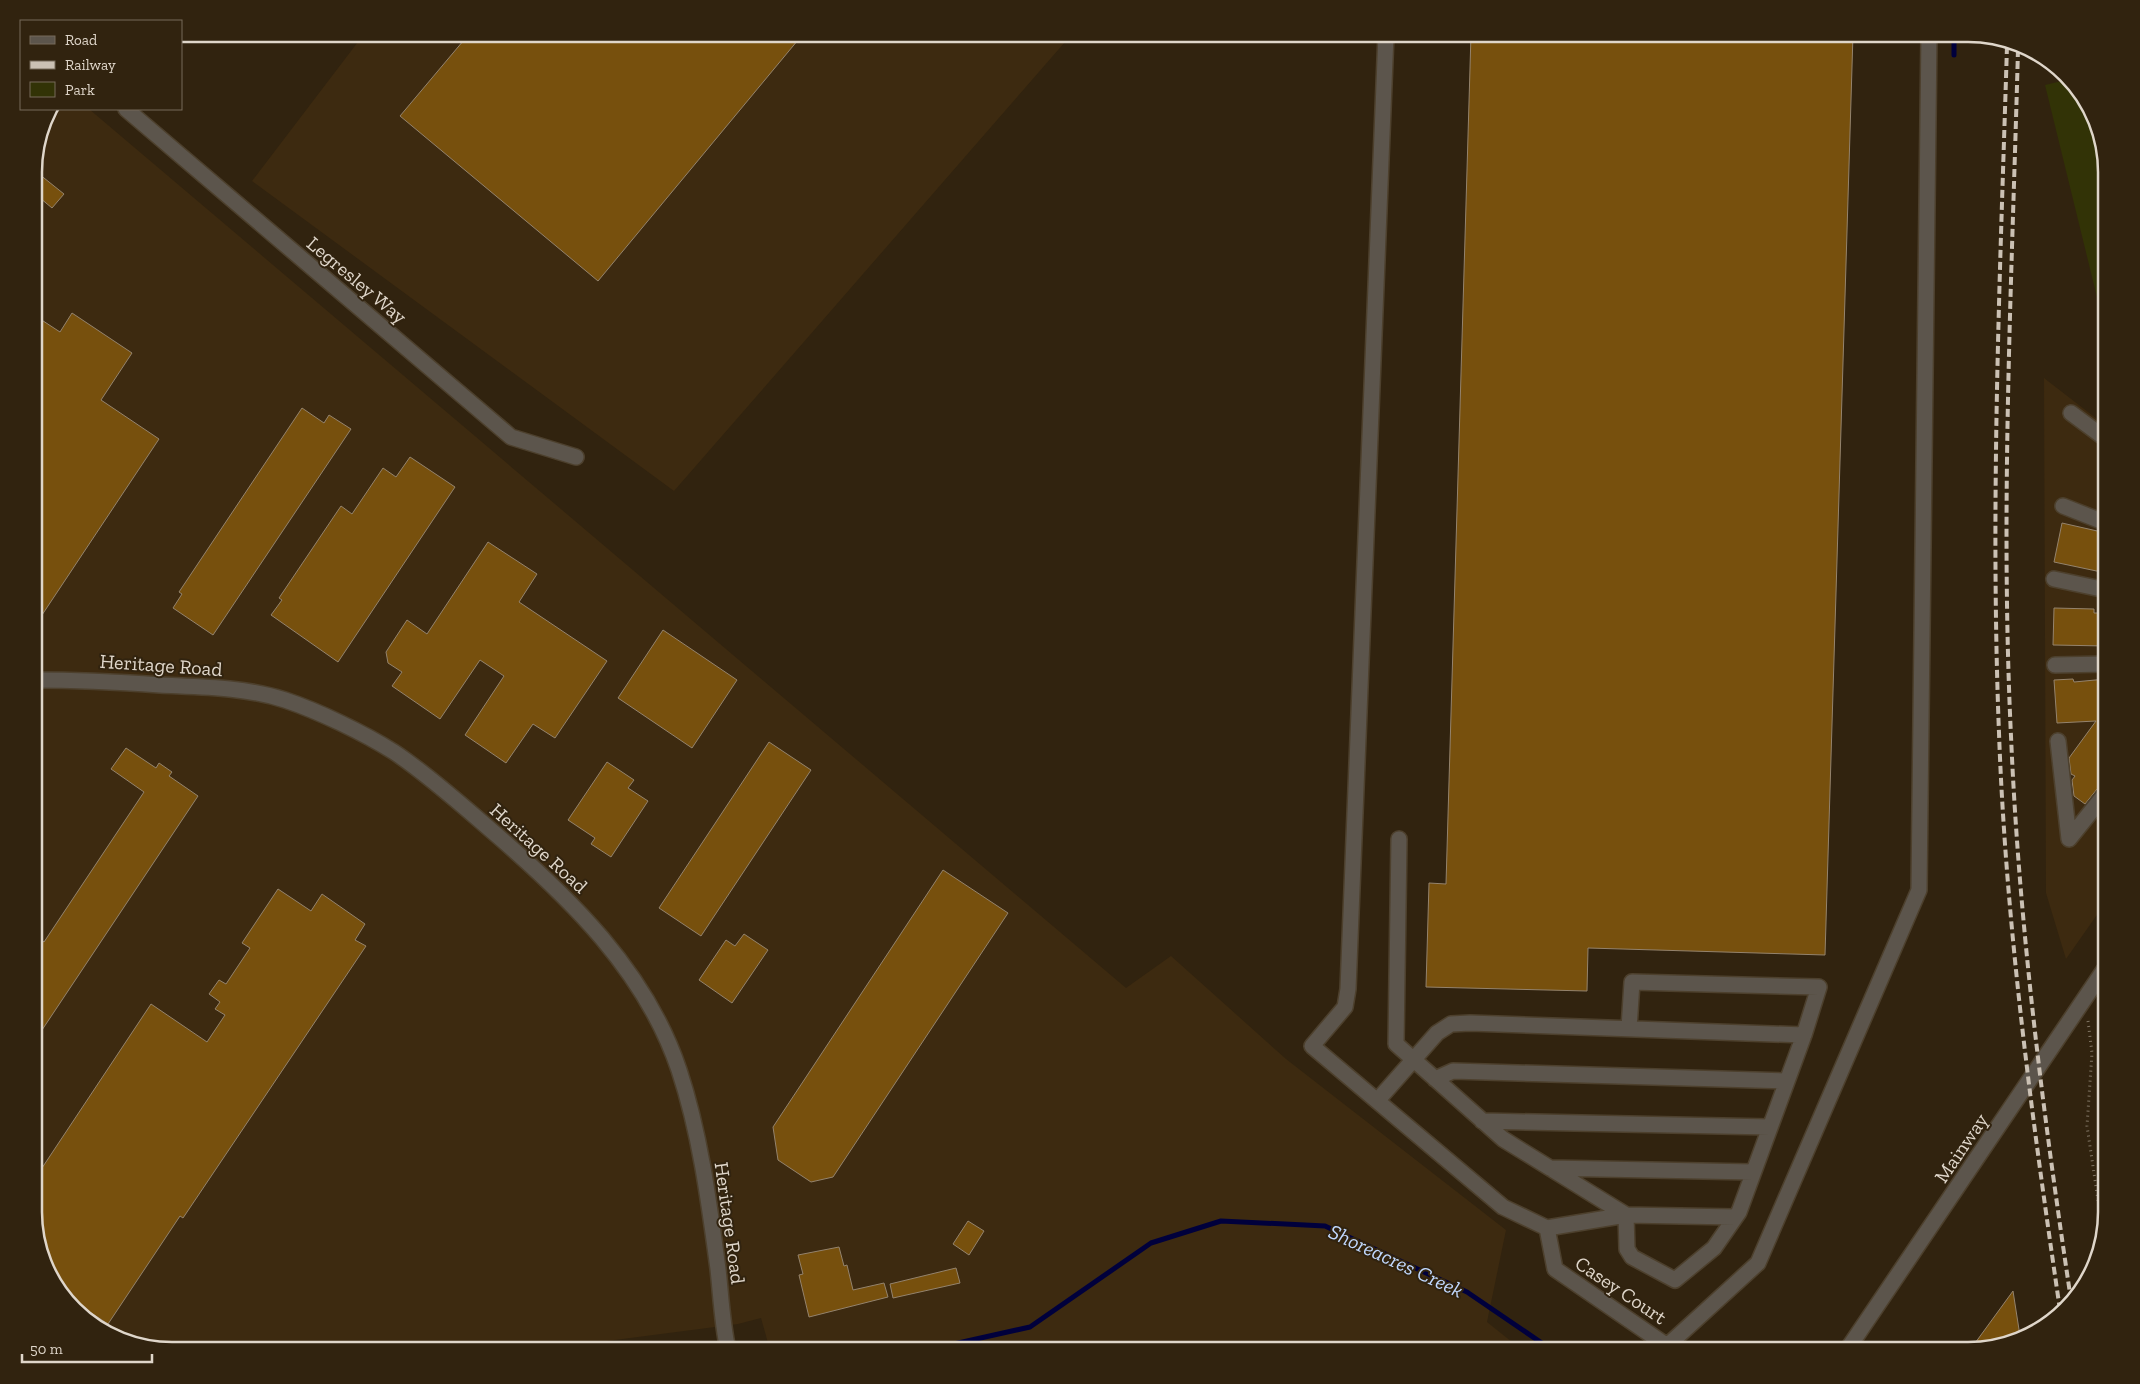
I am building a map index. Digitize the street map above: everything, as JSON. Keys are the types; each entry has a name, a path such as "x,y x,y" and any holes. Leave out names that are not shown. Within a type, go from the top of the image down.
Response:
{"street":[{"path":"1386,42 1348,989 1345,1007 1312,1046 1503,1207 1547,1228 1626,1215 1735,1217"},
{"path":"1676,1342 1758,1263 1918,890 1929,42"},
{"name":"Legresley Way","path":"127,110 511,437 576,456"},
{"path":"2071,413 2098,433"},
{"path":"2063,506 2098,520"},
{"path":"2054,579 2098,588"},
{"path":"2055,665 2098,664"},
{"name":"Heritage Road","path":"43,680 217,687 283,700 330,719 393,752 473,815 538,871 590,922 620,960 664,1033 679,1070 697,1139 714,1243 726,1342"},
{"path":"2058,741 2069,839 2098,803"},
{"path":"1399,839 1396,1044 1503,1139 1626,1215"},
{"name":"Mainway","path":"1852,1342 2098,979"},
{"path":"1626,1215 1627,1249 1632,1257 1675,1280 1714,1248 1735,1217 1754,1172 1804,1035 1818,987 1632,982 1629,1028"},
{"path":"1377,1101 1437,1033 1451,1024 1470,1023 1804,1035"},
{"path":"1435,1079 1453,1071 1787,1081"},
{"path":"1482,1120 1770,1127"},
{"path":"1550,1168 1754,1172"},
{"name":"Casey Court","path":"1547,1228 1555,1269 1661,1342"}],"path":[{"path":"2085,999 2092,1053 2087,1126 2098,1199"}],"shaded area":[{"path":"357,43 1065,43 674,491 252,181"},
{"path":"58,110 90,110 1126,988 1171,956 1286,1059 1506,1230 1487,1322 1512,1342 768,1342 761,1318 738,1324 607,1341 172,1342 155,1340 131,1335 100,1320 64,1284 52,1261 45,1237 43,1220 43,164 49,131"},
{"path":"2044,378 2098,420 2098,913 2066,959 2046,893"}],"green space":[{"path":"2060,82 2065,87 2076,100 2093,139 2098,172 2098,301 2045,85"}],"building":[{"path":"1471,42 1853,42 1825,955 1588,948 1587,991 1426,987 1429,883 1446,884"},
{"path":"462,43 796,43 598,281 400,116"},
{"path":"43,177 64,194 52,208 43,200"},
{"path":"72,313 132,353 101,400 159,439 43,613 43,321 60,332"},
{"path":"302,408 324,423 329,415 351,429 213,635 173,608 182,594 179,592"},
{"path":"410,457 455,487 338,662 271,615 282,600 279,598 341,506 352,514 383,468 396,477"},
{"path":"2062,523 2098,531 2098,571 2054,562"},
{"path":"488,542 537,574 519,602 607,661 555,738 533,724 506,763 465,735 504,676 480,660 440,719 392,686 402,672 388,663 386,652 407,620 427,634"},
{"path":"2054,608 2094,609 2094,613 2098,613 2098,646 2053,645"},
{"path":"663,630 737,680 692,748 618,698"},
{"path":"2073,679 2074,682 2098,680 2098,788 2085,804 2074,796 2072,780 2075,776 2071,774 2069,758 2096,721 2057,723 2054,680"},
{"path":"769,742 811,770 701,936 659,908"},
{"path":"126,748 156,768 159,763 172,772 169,776 198,796 43,1028 43,941 144,792 111,769"},
{"path":"607,762 634,780 628,788 648,801 611,857 591,844 595,838 568,820"},
{"path":"943,870 1008,913 833,1177 811,1182 778,1160 773,1127"},
{"path":"278,889 311,911 322,894 365,924 355,940 366,946 183,1218 180,1216 108,1324 93,1314 75,1297 64,1284 52,1261 45,1237 43,1220 43,1166 151,1004 207,1042 225,1015 215,1009 220,1002 209,994 219,980 226,984 250,948 242,943"},
{"path":"744,934 768,950 732,1003 699,980 726,940 735,946"},
{"path":"968,1221 984,1231 969,1255 953,1244"},
{"path":"839,1247 844,1266 847,1265 853,1290 884,1283 888,1297 809,1317 799,1275 803,1274 798,1255"},
{"path":"956,1268 960,1283 893,1298 890,1284"},
{"path":"2013,1291 2019,1331 2001,1337 1977,1341"}],"waterway":[{"path":"1954,42 1954,55"},
{"name":"Shoreacres Creek","path":"963,1342 1030,1327 1151,1243 1221,1221 1325,1226 1467,1292 1540,1342"}],"railway":[{"path":"2007,48 1999,304 1995,561 2002,806 2014,950 2030,1094 2059,1303"},
{"path":"2018,53 2007,478 2008,650 2011,736 2026,948 2051,1160 2070,1291"}]}
